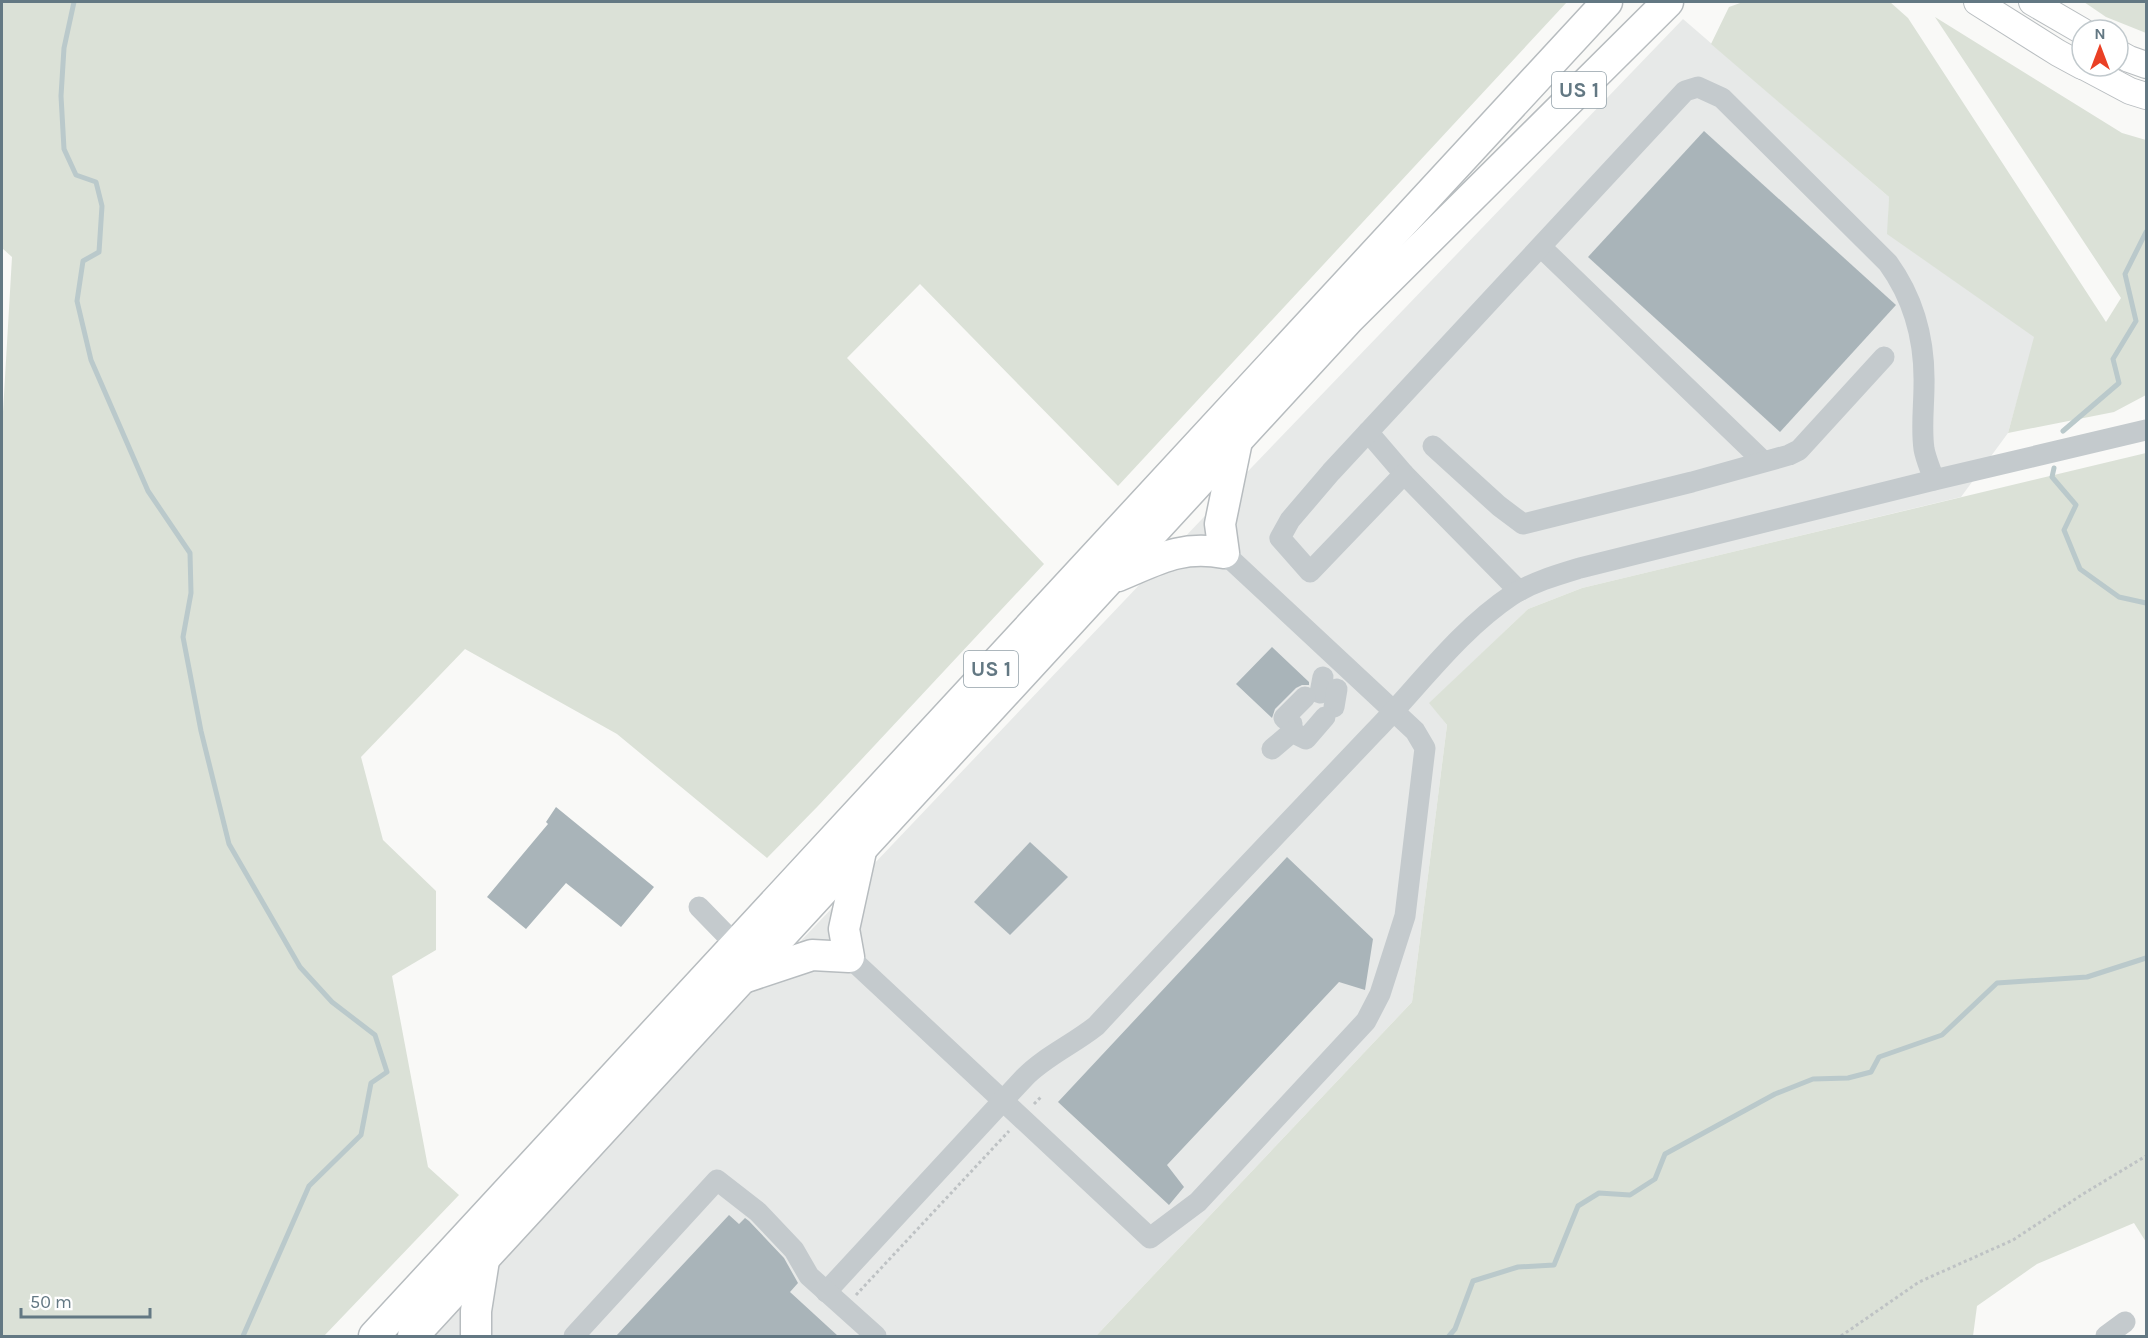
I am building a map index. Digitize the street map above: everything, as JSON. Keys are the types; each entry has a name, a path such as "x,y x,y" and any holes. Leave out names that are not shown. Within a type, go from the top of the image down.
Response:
{"highway":[{"name":"US 1","path":"374,1336 1607,2"},
{"name":"US 1","path":"413,1336 1349,319 1668,2"},
{"path":"1110,579 1177,552 1203,549 1224,553 1220,524 1237,440"},
{"path":"743,978 812,955 849,957 844,929 862,848"},
{"path":"476,1336 476,1311 484,1260"}],"main road":[{"path":"1977,2 2070,60"},
{"path":"2032,2 2070,24"},
{"path":"2130,59 2146,65"},
{"path":"2105,78 2130,91 2146,96"}],"lane":[{"path":"1404,474 1310,572 1280,538 1290,520 1368,432 1685,91 1698,87 1722,98 1888,263 1902,283 1915,312 1921,344 1924,381 1924,451 1934,480"},
{"path":"1541,247 1763,461"},
{"path":"1433,446 1499,506 1523,524 1789,455 1799,450 1884,357"},
{"path":"826,1292 1037,1064 1096,1026 1394,712 1460,638 1484,616 1519,591 1546,578 1580,568 2146,430"},
{"path":"1368,432 1404,474 1519,591"},
{"path":"849,957 1150,1238 1198,1202 1366,1021 1380,994 1405,916 1425,748 1415,731 1224,553"},
{"path":"1322,695 1306,739 1294,730 1284,718 1322,695"},
{"path":"1272,749 1294,730"},
{"path":"699,907 736,945"},
{"path":"574,1336 717,1180 777,1230 794,1250 809,1276 876,1336"},
{"path":"2106,1336 2125,1322"}],"path":[{"path":"844,1308 1041,1097"},
{"path":"1841,1336 1919,1282 2013,1240 2146,1156"}],"shaded area":[{"path":"2,2 1567,2 1118,486 920,284 847,358 1044,564 767,858 617,734 465,649 361,757 383,840 436,891 436,950 392,976 428,1167 459,1195 324,1336 2,1336 2,429 12,257 2,248"},
{"path":"1743,2 1890,2 1908,18 2106,322 2121,298 1935,17 2122,133 2146,140 2146,395 2114,412 2008,433 2034,337 1887,234 1889,197 1711,44 1729,7"},
{"path":"2084,2 2146,2 2146,33 2130,27 2130,18 2106,17"},
{"path":"1683,19 1889,197 1888,234 2035,337 2008,433 1961,497 1582,588 1528,609 1430,703 1447,725 1412,1002 1096,1336 425,1336 1202,519"},
{"path":"2146,453 2146,1242 2134,1223 2037,1264 1977,1306 1973,1336 1096,1336 1412,1002 1447,725 1429,703 1528,609 1582,588"}],"building":[{"path":"1704,131 1896,305 1780,432 1588,257"},
{"path":"1272,647 1309,682 1309,685 1296,688 1275,709 1272,718 1236,684"},
{"path":"556,807 654,887 621,927 566,883 526,929 487,897 548,824 546,822"},
{"path":"1030,842 1068,877 1010,935 974,902"},
{"path":"1287,857 1373,939 1365,990 1339,982 1167,1165 1184,1187 1169,1205 1058,1102"},
{"path":"729,1215 739,1224 745,1218 749,1221 784,1258 798,1283 790,1292 838,1336 616,1336"}],"waterway":[{"path":"74,2 64,48 61,96 64,149 76,175 96,182 102,206 99,252 83,261 77,301 91,360 148,491 190,553 191,593 183,637 201,731 229,844 300,967 332,1002 375,1035 387,1072 371,1083 361,1135 309,1186 243,1336"},
{"path":"2063,431 2119,383 2113,359 2136,321 2125,274 2146,232"},
{"path":"2054,468 2052,477 2076,505 2064,530 2080,569 2119,597 2146,603"},
{"path":"1449,1336 1455,1329 1473,1281 1518,1267 1554,1265 1578,1206 1599,1193 1630,1195 1655,1179 1665,1154 1775,1094 1813,1079 1848,1078 1871,1072 1879,1057 1942,1035 1997,983 2087,977 2146,958"}]}
